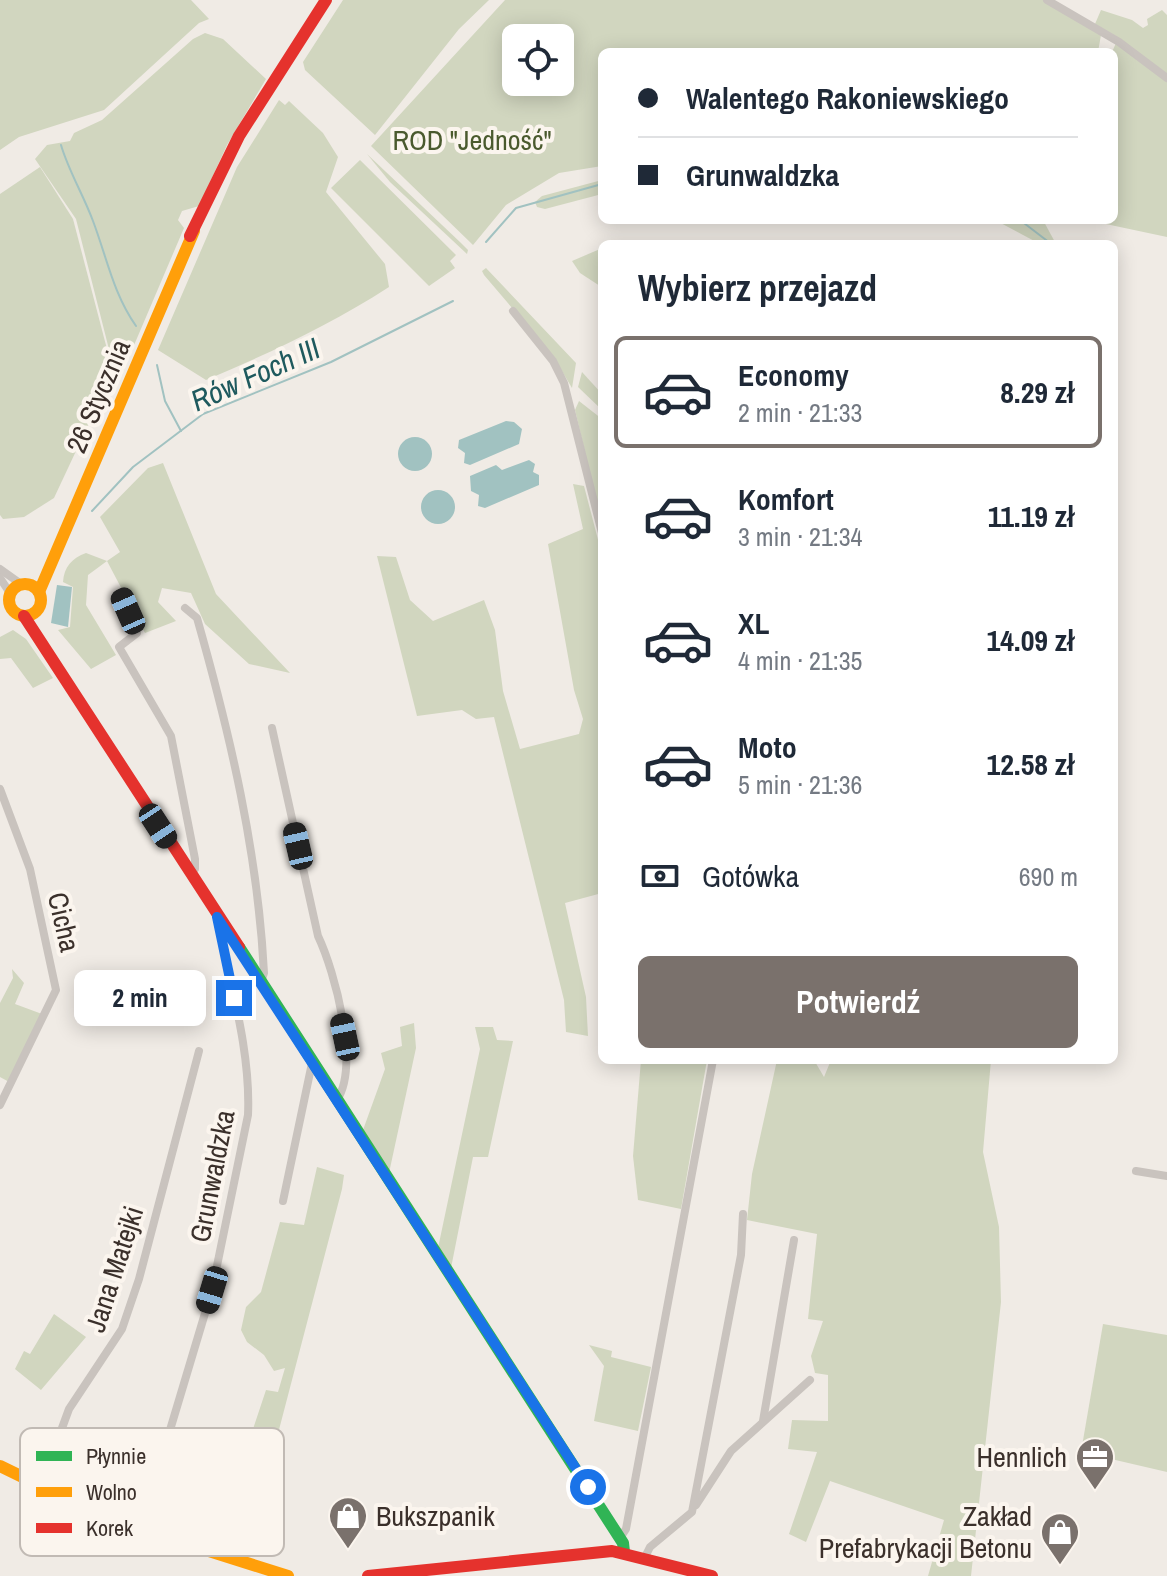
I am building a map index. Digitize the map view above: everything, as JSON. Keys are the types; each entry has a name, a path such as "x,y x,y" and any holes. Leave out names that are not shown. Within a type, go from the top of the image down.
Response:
{"street":[{"name":"26 Stycznia","path":"29,587 54,556 233,146 326,0"},
{"path":"1047,0 1119,42 1167,78"},
{"path":"513,311 553,361 564,383 598,517"},
{"path":"0,569 29,587 41,600 30,613"},
{"path":"0,578 10,593 12,609 30,613"},
{"path":"10,593 29,587"},
{"path":"120,594 137,633 120,643 120,650 171,736 195,859 195,869 189,874"},
{"path":"185,608 197,618 230,744 260,905 264,979 260,983"},
{"path":"30,613 44,648 620,1538 624,1552"},
{"path":"272,728 318,936 328,957 345,1037 343,1086 337,1100"},
{"name":"Cicha","path":"0,789 30,869 56,990 0,1105"},
{"name":"Grunwaldzka","path":"171,1428 212,1290 248,1115 249,1092 240,1027 217,917"},
{"name":"Jana Matejki","path":"62,1428 69,1409 122,1329 139,1279 199,1051"},
{"path":"283,1201 312,1063"},
{"path":"620,1538 626,1529 712,1064"},
{"path":"1136,1171 1167,1176"},
{"path":"692,1512 741,1255 743,1214"},
{"path":"763,1421 794,1240"},
{"path":"645,1557 650,1547 692,1512 731,1451 810,1380"},
{"path":"0,1466 20,1477"},
{"path":"368,1576 600,1551 624,1552 712,1576"},
{"path":"224,1556 288,1576"}],"green space":[{"path":"0,0 191,0 209,19 199,23 104,110 19,137 0,150"},
{"path":"343,0 489,0 459,29 375,135 305,70 303,62"},
{"name":"ROD \"Jedność\"","path":"505,0 1044,0 1101,35 1099,48 598,48 598,167 559,173 506,205 473,245 371,146"},
{"path":"1101,10 1132,20 1143,28 1148,25 1147,19 1162,10 1167,15 1167,75 1095,24"},
{"path":"205,33 223,39 266,79 227,145 199,206 182,211 178,220 184,228 120,378 115,373 76,219 35,159 47,145 70,141 74,133 102,120 193,39"},
{"path":"1116,43 1167,81 1167,237 1106,224 1118,224 1118,48 1114,48"},
{"path":"279,100 285,105 289,101 323,133 338,157 326,192 385,264 389,287 299,338 206,380 158,350 237,167"},
{"path":"367,154 468,250 467,254 390,182"},
{"path":"360,160 456,255 450,261 455,268 429,286 331,188"},
{"path":"40,167 73,219 113,372 54,498 24,517 3,519 0,515 0,194"},
{"path":"598,181 598,195 545,209 537,207 535,202 542,196"},
{"path":"1002,224 1045,224 1054,240 1032,240"},
{"path":"598,250 598,285 580,273 572,261"},
{"path":"486,268 576,363 572,388 553,356 484,275 482,271"},
{"path":"582,372 598,390 598,406 578,387"},
{"path":"579,401 598,416 598,507 575,410"},
{"path":"163,463 216,594 290,673 249,664 205,624 191,593 162,588 158,602 176,621 145,633 107,561 120,552 100,517 148,468"},
{"path":"573,484 584,486 598,540 598,894 565,903 586,997 588,1036 566,1032 564,1000 494,717 476,719 462,710 417,716 377,556 396,557 410,600 433,621 484,600 495,630 503,691 520,749 579,734 583,719 574,690 548,544 583,529"},
{"path":"86,553 107,561 88,575 86,605 116,655 91,669 58,630 70,627 73,587 63,582 70,564"},
{"path":"13,630 26,639 53,678 33,688 11,658 0,659 0,637"},
{"path":"12,969 24,983 15,1004 42,1014 11,1083 0,1077 0,1003 13,978"},
{"path":"414,1023 416,1048 389,1173 363,1130 385,1069 381,1053 402,1046 400,1027"},
{"path":"475,1027 493,1027 497,1040 513,1041 488,1157 473,1157 451,1268 438,1248 480,1049"},
{"path":"641,1064 706,1064 681,1209 638,1200 633,1156"},
{"path":"776,1064 816,1064 824,1077 829,1064 991,1064 983,1152 999,1227 1001,1302 971,1576 928,1576 944,1520 830,1481 806,1542 789,1534 817,1452 788,1449 792,1420 828,1421 828,1375 815,1373 811,1356 823,1321 808,1319 817,1234 747,1220 752,1174"},
{"path":"317,1167 344,1175 279,1428 253,1428 266,1390 278,1392 285,1368 274,1371 264,1355 247,1342 241,1330 246,1307 261,1292 280,1222 304,1225"},
{"path":"54,1314 86,1337 41,1390 15,1369 24,1351 30,1354"},
{"path":"1103,1324 1167,1335 1167,1472 1081,1452"},
{"path":"589,1345 612,1351 611,1357 651,1367 638,1431 594,1421 604,1366"}],"water":[{"path":"506,421 514,422 522,429 519,444 470,465 464,463 465,453 458,448 459,440"},
{"path":"415,437 427,442 432,454 427,466 415,471 403,466 398,454 403,442"},
{"path":"529,460 535,464 533,472 539,475 539,485 485,508 478,506 479,495 471,491 470,476 496,465 502,470"},
{"path":"438,490 450,495 455,507 450,519 438,524 426,519 421,507 426,495"},
{"path":"57,585 72,587 68,627 51,623"}],"waterway":[{"path":"61,145 93,221 116,288 136,326"},
{"path":"486,242 516,208 598,185"},
{"path":"1025,224 1046,240"},
{"name":"Rów Foch III","path":"92,511 133,467 203,414 331,362 453,301"},
{"path":"157,365 165,401 181,431"}],"traffic: fast":[{"path":"239,947 623,1543 624,1552"}],"traffic: slow":[{"path":"39,592 194,231"},
{"path":"25,584 36,589 41,600 36,611 25,616 14,611 9,600 14,589 25,584"},
{"path":"0,1466 20,1476"},
{"path":"225,1556 288,1576"}],"traffic: jam":[{"path":"190,236 239,136 326,0"},
{"path":"24,616 239,947"},
{"path":"368,1576 612,1551 712,1576"}],"place":[{"name":"Hennlich","path":"1095,1491"},
{"name":"Bukszpanik","path":"348,1550"},
{"name":"Zakład Prefabrykacji Betonu","path":"1060,1566"}],"route":[{"path":"234,998 217,917 588,1487"}]}
